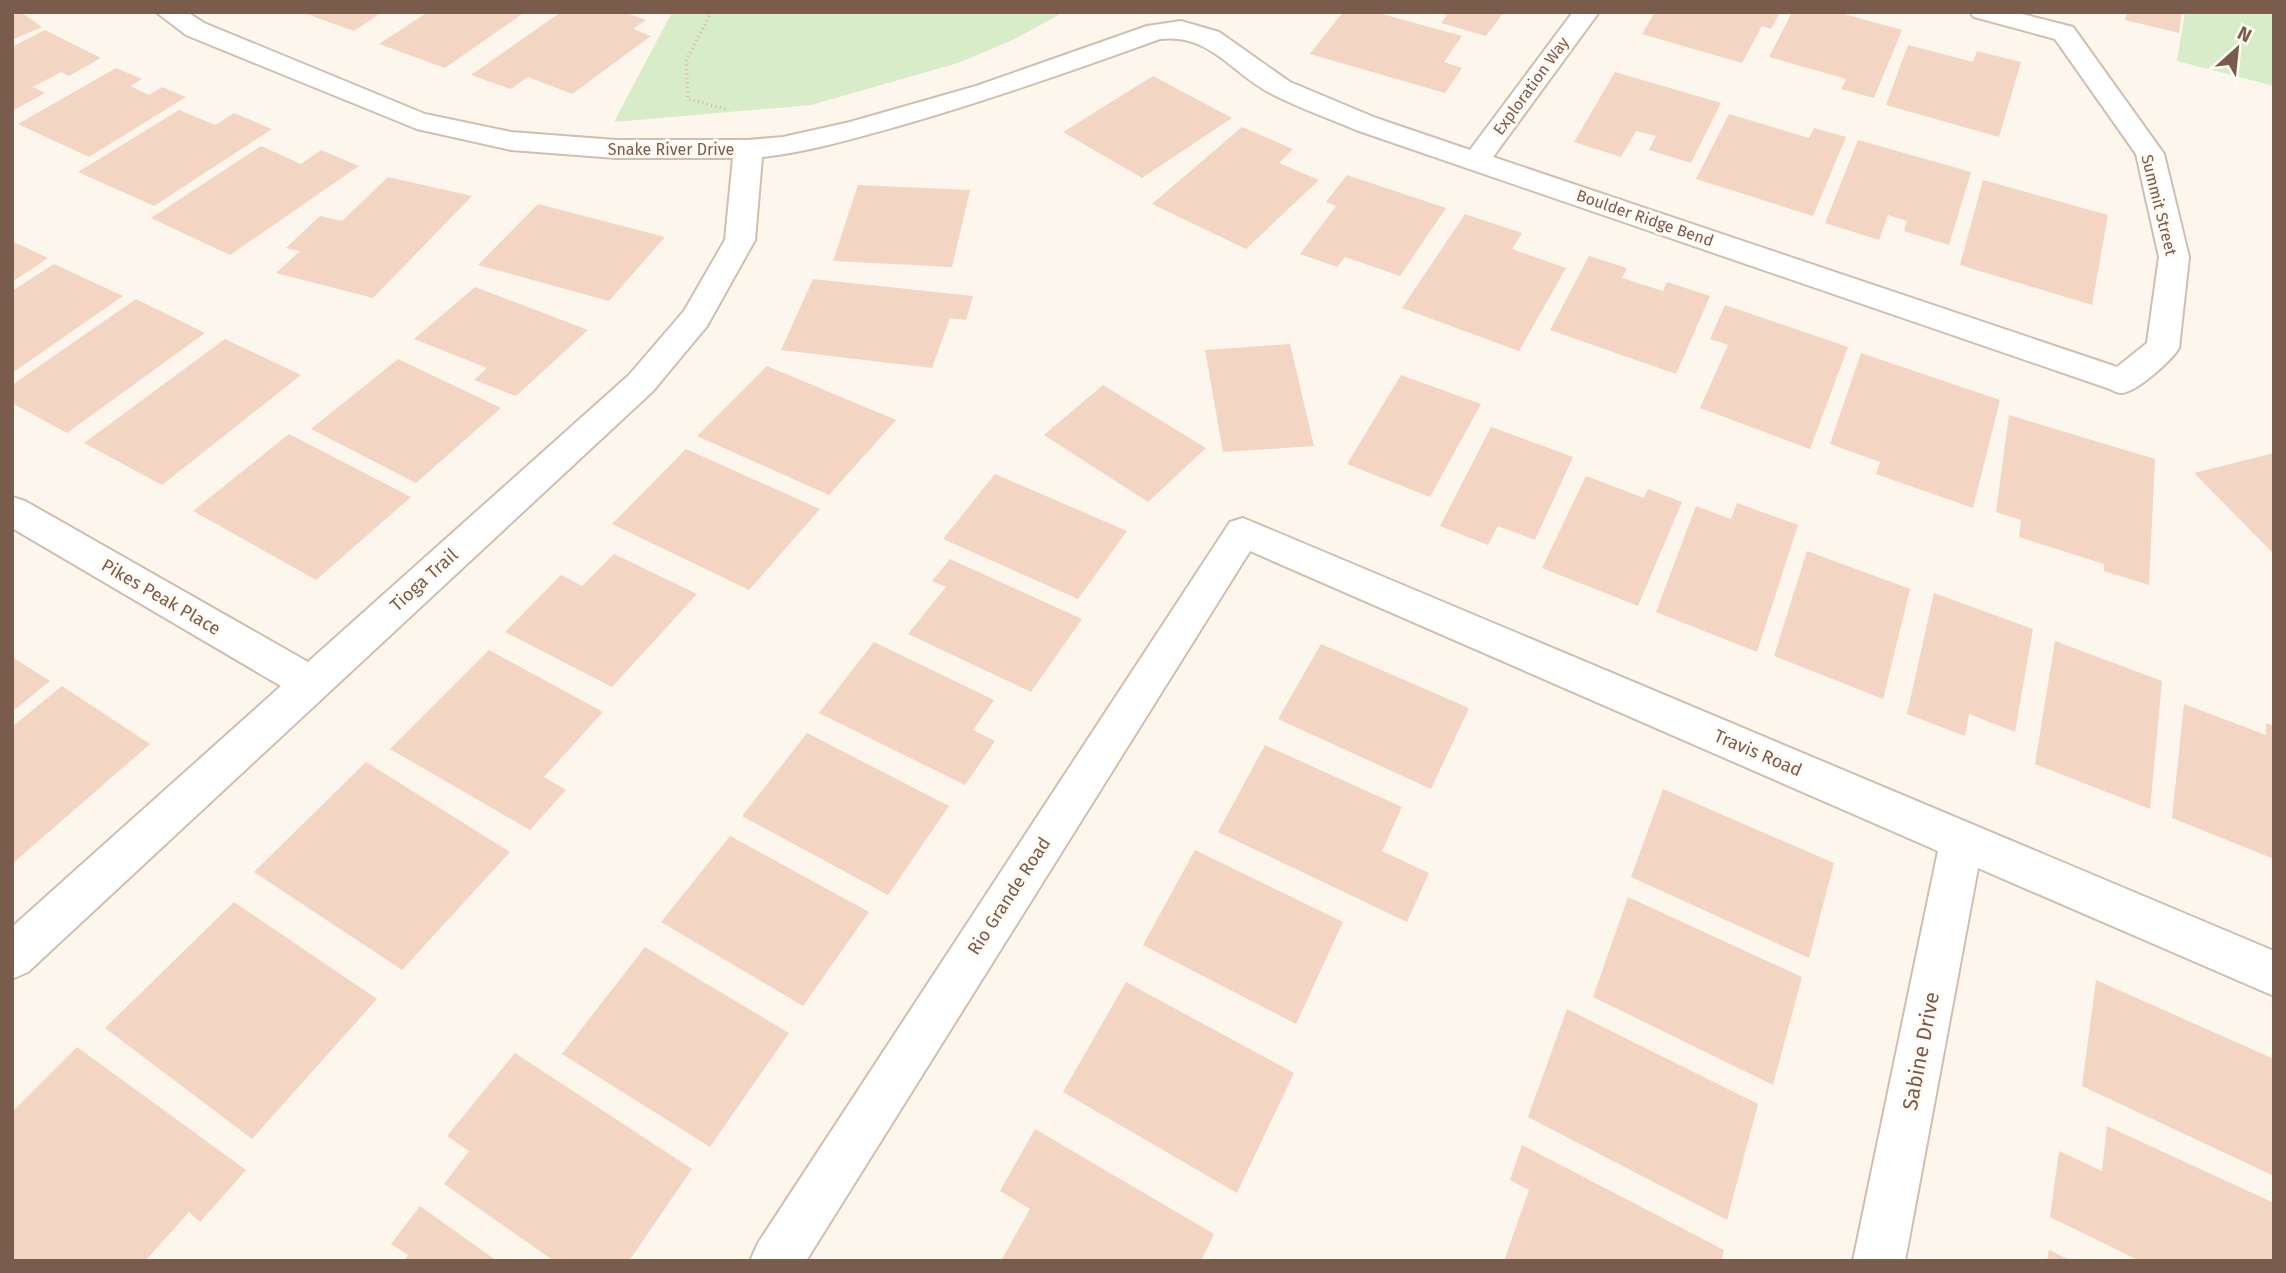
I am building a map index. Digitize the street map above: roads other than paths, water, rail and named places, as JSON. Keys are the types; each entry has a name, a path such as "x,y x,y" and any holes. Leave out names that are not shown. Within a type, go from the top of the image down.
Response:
{"street":[{"name":"Snake River Drive","path":"169,12 195,29 417,121 511,141 616,149 748,149 783,146 856,129 985,92 1156,32 1181,29"},
{"name":"Exploration Way","path":"1476,161 1586,12"},
{"name":"Summit Street","path":"1983,12 2064,33 2150,154 2174,257 2163,348 2122,381"},
{"name":"Boulder Ridge Bend","path":"1181,29 1210,38 1280,88 1366,124 2122,381"},
{"name":"Tioga Trail","path":"12,957 641,383 696,318 740,240 748,149"},
{"name":"Pikes Peak Place","path":"12,510 311,684"},
{"name":"Travis Road","path":"1243,532 2274,974"},
{"name":"Rio Grande Road","path":"776,1261 1243,532"},
{"name":"Sabine Drive","path":"1879,1261 1962,841"}]}
